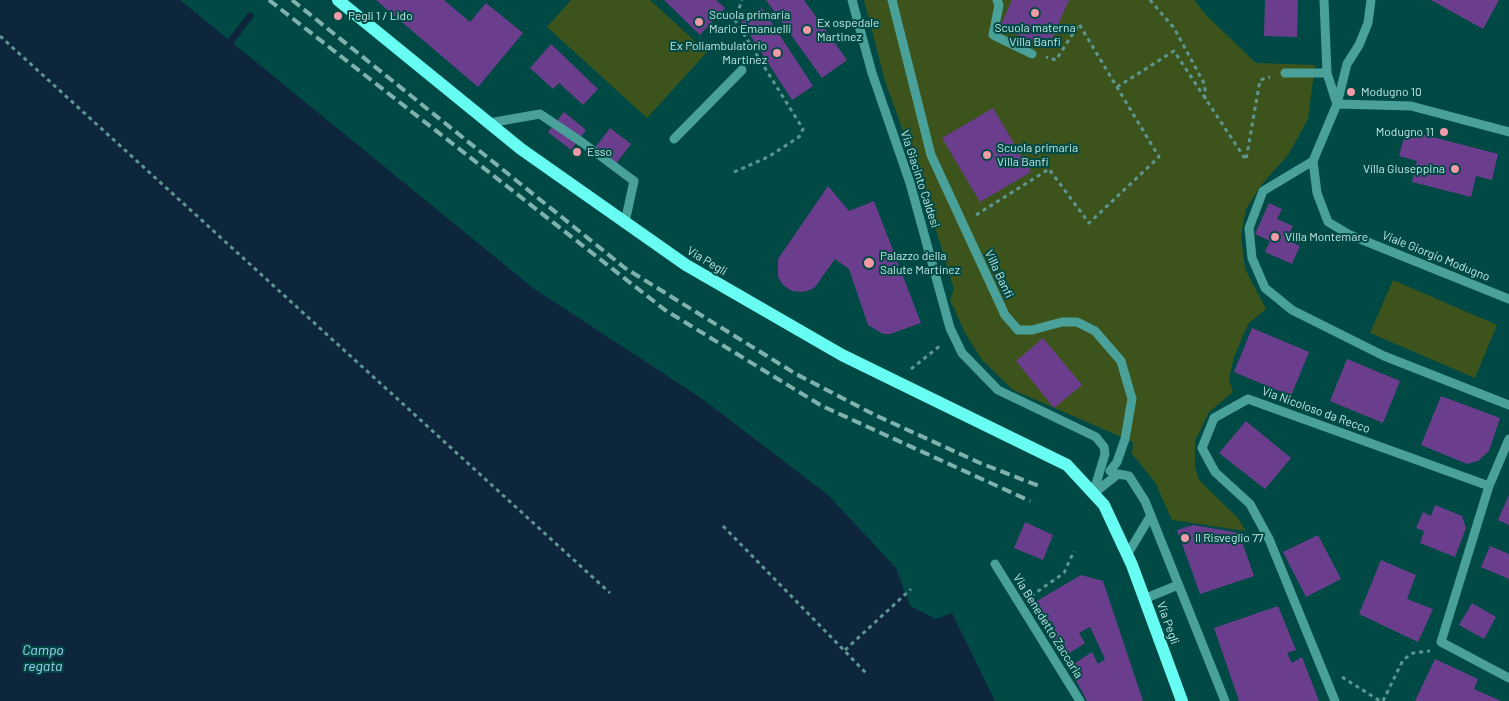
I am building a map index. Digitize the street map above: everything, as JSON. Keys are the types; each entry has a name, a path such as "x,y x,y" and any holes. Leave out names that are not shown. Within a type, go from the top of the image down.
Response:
{"main road":[{"name":"Via Pegli","path":"338,0 521,149 686,265 842,355 1067,465 1104,506 1127,555 1182,701"}],"street":[{"name":"Via Giacinto Caldesi","path":"852,0 872,73 910,184 954,335 962,353 998,390 1096,437 1118,462"},
{"name":"Villa Banfi","path":"892,0 930,155 1005,315 1018,330 1032,330 1062,322 1077,322 1095,331 1121,361 1132,399 1125,439 1118,462 1110,471"},
{"path":"997,0 999,5 993,35 1032,54"},
{"path":"1324,0 1327,72 1337,104 1411,106 1509,132"},
{"name":"Viale Giorgio Modugno","path":"1371,0 1368,22 1359,45 1347,64 1337,104 1313,161 1317,193 1328,222 1350,235 1509,299"},
{"path":"674,139 742,70"},
{"path":"1285,73 1327,72"},
{"path":"489,123 540,114 583,143 634,182 625,222"},
{"path":"1313,161 1263,191 1249,228 1252,258 1265,288 1292,310 1384,356 1509,405"},
{"name":"Via Nicoloso da Recco","path":"1335,701 1269,539 1250,504 1215,472 1202,448 1214,418 1248,399 1489,486"},
{"path":"1509,439 1489,486 1442,642 1509,678"},
{"path":"1093,494 1105,454 1102,446"},
{"name":"Via Pegli","path":"1118,462 1130,476 1145,501 1178,585"},
{"path":"1093,494 1118,474 1130,476"},
{"path":"1127,555 1151,515"},
{"name":"Via Benedetto Zaccaria","path":"995,564 1080,701"},
{"path":"1144,599 1178,585 1200,632 1225,701"}],"path":[{"path":"734,172 768,157 799,137 803,129 735,20 742,0"},
{"path":"1150,0 1174,28 1205,85 1205,101"},
{"path":"962,224 1049,169 1089,223 1160,157 1079,24 1056,60 1032,54"},
{"path":"0,36 610,593"},
{"path":"1117,87 1174,51 1205,101 1246,160 1260,80 1285,73"},
{"path":"910,370 954,335"},
{"path":"723,526 868,675"},
{"path":"1020,604 1064,573 1074,551"},
{"path":"845,650 911,589"},
{"path":"1343,684 1340,676 1381,701 1404,660 1412,653 1435,651 1442,642"}],"green space":[{"path":"571,0 650,0 707,52 647,118 547,27"},
{"path":"864,0 1194,0 1206,15 1256,63 1315,65 1308,119 1288,155 1262,184 1246,209 1241,235 1245,269 1266,309 1248,324 1234,357 1229,379 1233,392 1209,412 1195,441 1195,467 1199,480 1237,517 1246,531 1172,520 1155,482 1132,454 1133,442 1013,390 982,360 965,333 950,300 954,289 922,184 885,81"},
{"path":"1393,280 1497,325 1475,378 1370,333"}],"water":[{"name":"Campo regata","path":"0,0 180,0 533,288 701,398 828,495 896,568 910,606 936,619 952,613 995,701 0,701"}],"building":[{"path":"376,0 444,0 470,22 486,3 523,33 478,87"},
{"name":"Scuola primaria Mario Emanuelli","path":"664,0 716,0 725,8 700,35"},
{"name":"Ex ospedale Martinez","path":"766,0 804,0 847,60 822,78"},
{"name":"Scuola materna Villa Banfi","path":"1012,0 1069,0 1048,48 1000,27"},
{"path":"1265,0 1298,0 1297,37 1264,36"},
{"path":"1431,0 1499,0 1483,29"},
{"name":"Ex Poliambulatorio Martinez","path":"762,8 813,86 792,100 741,21"},
{"path":"551,44 598,89 583,105 559,83 553,89 530,68"},
{"name":"Scuola primaria Villa Banfi","path":"993,108 1031,172 980,202 942,138"},
{"path":"564,112 586,130 571,150 548,132"},
{"path":"610,128 631,144 615,165 594,149"},
{"name":"Villa Giuseppina","path":"1406,130 1498,154 1492,180 1476,176 1471,197 1412,182 1417,161 1399,156"},
{"name":"Palazzo della Salute Martinez","path":"828,186 849,211 874,201 921,323 890,334 883,334 868,325 849,269 835,259 815,287 810,290 802,292 792,291 783,285 778,277 778,259"},
{"name":"Villa Montemare","path":"1269,203 1282,209 1277,219 1293,226 1287,240 1300,246 1292,264 1265,252 1270,241 1255,234"},
{"path":"1252,328 1309,352 1291,396 1234,372"},
{"path":"1043,338 1082,385 1054,408 1016,361"},
{"path":"1347,359 1400,381 1383,423 1330,401"},
{"path":"1441,396 1500,418 1489,451 1478,461 1467,464 1421,445"},
{"path":"1246,421 1291,458 1265,489 1219,453"},
{"path":"1509,495 1509,525 1498,520"},
{"path":"1435,505 1462,516 1466,528 1455,557 1420,543 1424,531 1416,528 1423,512 1431,516"},
{"path":"1025,522 1053,535 1043,560 1014,548"},
{"path":"1193,525 1239,533 1254,576 1200,594 1177,530"},
{"path":"1318,535 1341,579 1306,597 1283,552"},
{"path":"1490,546 1509,554 1509,579 1481,567"},
{"path":"1381,560 1416,575 1407,599 1433,609 1418,642 1359,614"},
{"path":"1081,575 1103,581 1143,701 1087,701 1069,667 1092,652 1098,664 1105,659 1090,627 1079,633 1085,643 1062,658 1030,605"},
{"path":"1472,603 1496,617 1484,639 1459,625"},
{"path":"1278,606 1296,650 1287,653 1292,663 1302,657 1319,701 1239,701 1214,628"},
{"path":"1435,659 1478,679 1474,689 1501,701 1415,701"}],"waterway":[{"path":"231,41 250,16"}],"railway":[{"path":"269,0 665,310 822,406 1030,501"},
{"path":"292,0 625,268 796,374 875,415 980,463 1039,486"}],"place":[{"name":"Scuola materna Villa Banfi","path":"1035,13"},
{"name":"Pegli 1 / Lido","path":"338,16"},
{"name":"Scuola primaria Mario Emanuelli","path":"699,22"},
{"name":"Ex ospedale Martinez","path":"807,30"},
{"name":"Ex Poliambulatorio Martinez","path":"777,53"},
{"name":"Modugno 10","path":"1351,92"},
{"name":"Modugno 11","path":"1444,132"},
{"name":"Esso","path":"577,152"},
{"name":"Scuola primaria Villa Banfi","path":"987,155"},
{"name":"Villa Giuseppina","path":"1455,169"},
{"name":"Villa Montemare","path":"1275,237"},
{"name":"Palazzo della Salute Martinez","path":"869,263"},
{"name":"Il Risveglio 77","path":"1185,538"}]}
